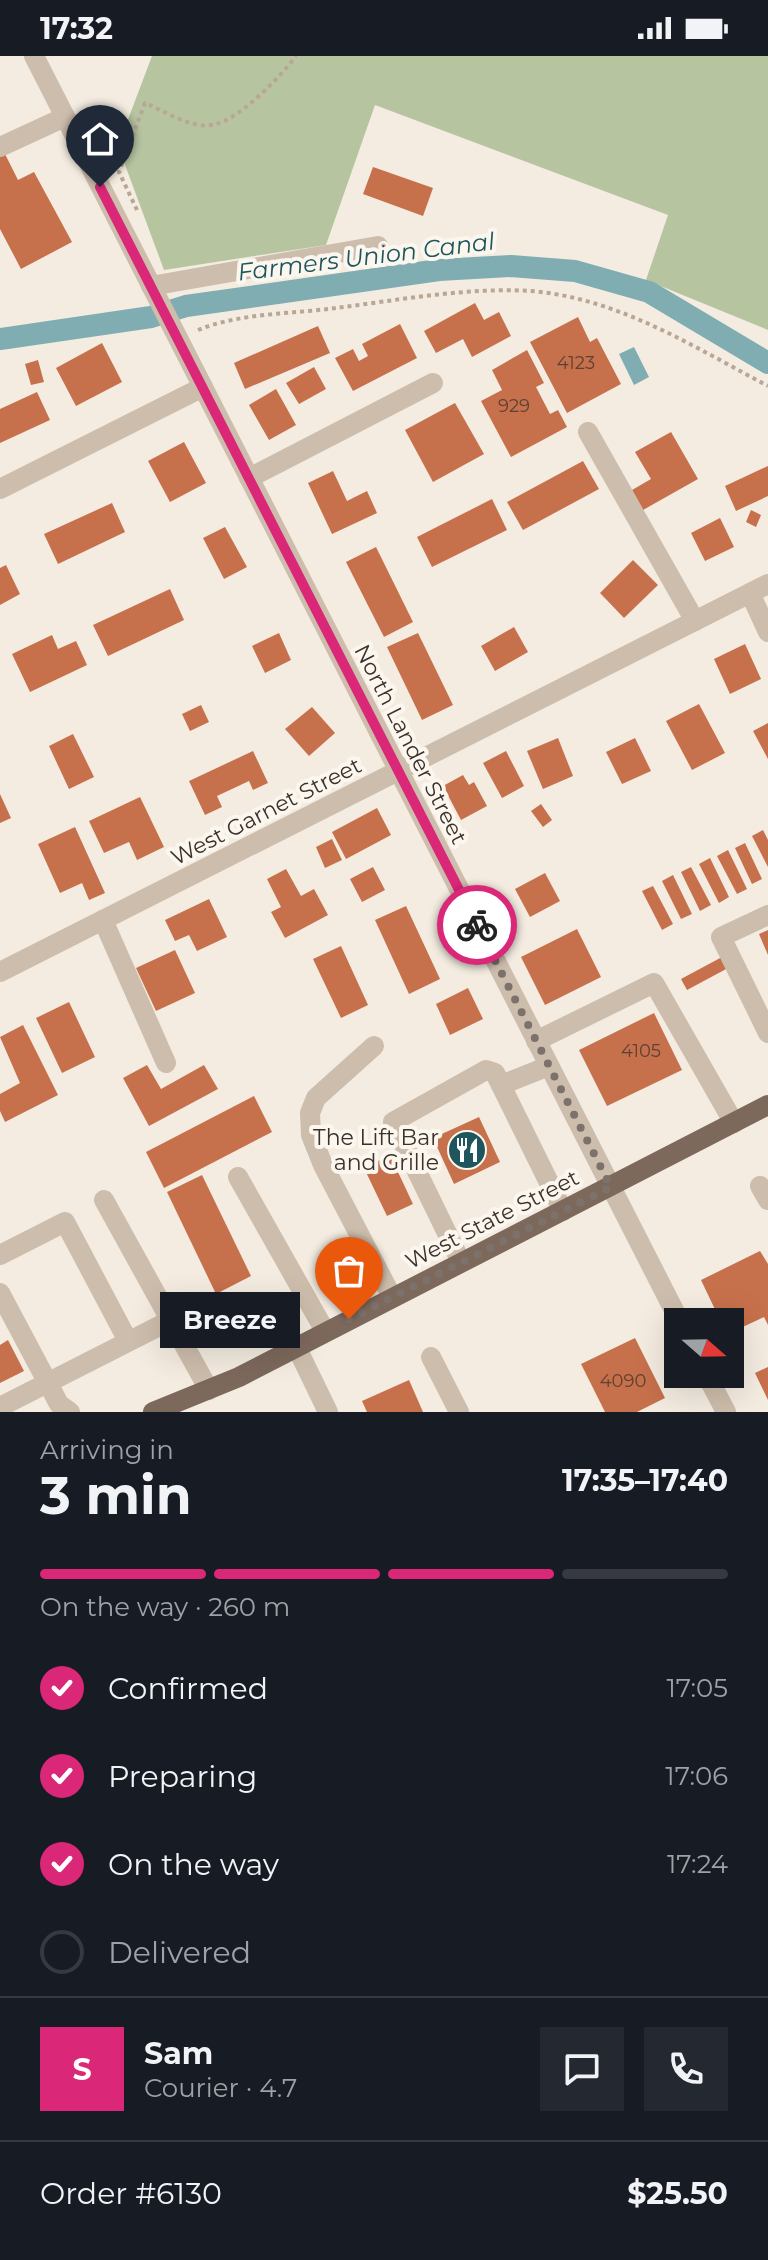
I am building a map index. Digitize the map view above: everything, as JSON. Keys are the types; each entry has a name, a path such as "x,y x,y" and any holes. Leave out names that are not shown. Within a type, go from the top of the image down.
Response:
{"main road":[{"name":"West State Street","path":"153,1412 239,1377 768,1105"},
{"name":"West State Street","path":"192,1412 239,1377"}],"street":[{"name":"North Lander Street","path":"34,56 673,1308"},
{"path":"0,147 65,117"},
{"path":"155,294 378,246"},
{"path":"249,478 433,383"},
{"path":"0,489 203,387"},
{"path":"588,432 695,621"},
{"path":"759,589 768,632"},
{"name":"West Garnet Street","path":"0,972 759,589"},
{"path":"768,915 721,937 768,1033"},
{"path":"103,920 166,1063"},
{"path":"536,1041 654,983 734,1123"},
{"path":"374,1046 316,1098 310,1113 311,1135 323,1165 392,1297"},
{"path":"501,1085 549,1066"},
{"path":"461,1262 393,1122 486,1070 495,1073 563,1211"},
{"path":"238,1177 325,1331"},
{"path":"104,1200 209,1390"},
{"path":"0,1255 65,1222 128,1341"},
{"path":"0,1293 49,1380 59,1404 70,1412"},
{"path":"0,1407 171,1320"},
{"path":"297,1348 328,1412"},
{"path":"431,1357 459,1412"},
{"path":"713,1388 726,1412"}],"path":[{"path":"139,216 119,172 145,103 192,123 215,125 240,110 281,74 296,56"},
{"path":"174,332 236,321 432,297 532,291 581,301 657,326 768,386"}],"green space":[{"path":"152,56 768,56 768,330 646,280 668,215 375,105 326,245 164,270 118,146"}],"water":[{"path":"634,347 649,377 634,385 619,354"}],"building":[{"path":"5,154 18,180 34,172 72,242 21,269 0,229 0,157"},
{"path":"373,167 433,188 423,216 363,194"},
{"path":"475,303 484,320 499,312 511,336 472,357 463,339 436,353 424,331"},
{"path":"578,317 590,342 597,338 621,384 567,413 530,342"},
{"path":"400,324 417,358 353,391 335,358 353,349 359,361 368,356 362,344"},
{"path":"318,326 330,353 245,389 234,363"},
{"path":"102,343 122,382 76,406 56,368"},
{"path":"527,350 544,383 536,387 550,414 558,410 567,427 511,457 481,401 502,390 492,370"},
{"path":"38,360 44,382 31,385 25,364"},
{"path":"314,367 326,389 299,404 286,383"},
{"path":"276,389 296,425 269,440 249,405"},
{"path":"37,392 50,420 0,443 0,409"},
{"path":"455,403 484,454 433,482 405,430"},
{"path":"671,432 698,479 643,510 632,490 651,479 635,452"},
{"path":"184,442 206,483 170,502 148,461"},
{"path":"583,461 599,489 523,530 507,502"},
{"path":"768,466 768,496 736,511 725,486"},
{"path":"333,471 347,501 367,491 377,513 332,534 308,483"},
{"path":"492,499 507,530 432,567 417,537"},
{"path":"112,503 125,532 58,564 44,534"},
{"path":"751,510 761,515 756,527 746,522"},
{"path":"720,518 734,547 705,561 691,533"},
{"path":"225,527 247,567 224,579 203,538"},
{"path":"376,547 413,622 384,637 346,562"},
{"path":"633,560 658,585 624,618 600,593"},
{"path":"6,565 20,594 0,605 0,568"},
{"path":"170,589 184,620 108,656 93,625"},
{"path":"514,627 528,652 495,671 481,646"},
{"path":"279,633 291,660 265,673 252,646"},
{"path":"418,633 453,705 422,720 387,647"},
{"path":"52,635 58,649 76,641 87,665 30,692 12,654"},
{"path":"745,644 761,679 730,694 714,659"},
{"path":"699,704 725,753 692,770 666,721"},
{"path":"201,705 209,722 190,731 182,714"},
{"path":"312,707 335,733 309,756 285,729"},
{"path":"768,723 768,759 753,731"},
{"path":"73,734 94,777 69,789 49,746"},
{"path":"558,738 573,776 543,789 527,751"},
{"path":"635,738 651,771 622,784 606,752"},
{"path":"253,751 268,783 253,790 249,781 217,796 222,807 205,815 189,781"},
{"path":"506,751 524,786 502,798 483,763"},
{"path":"463,775 469,785 474,782 487,806 461,820 443,786"},
{"path":"0,794 11,818 0,823"},
{"path":"140,797 164,847 137,860 129,842 104,853 89,821"},
{"path":"541,804 552,820 543,827 531,811"},
{"path":"377,808 391,835 346,859 332,832"},
{"path":"75,827 105,893 89,900 82,883 60,893 38,844"},
{"path":"763,830 768,840 768,867 752,836"},
{"path":"332,839 342,860 325,868 316,847"},
{"path":"745,843 762,879 752,884 735,848"},
{"path":"728,850 747,889 737,894 717,856"},
{"path":"710,858 729,897 719,903 699,864"},
{"path":"373,867 385,890 362,902 350,879"},
{"path":"691,867 711,905 700,911 681,872"},
{"path":"286,869 301,896 314,889 328,915 285,938 271,912 281,907 267,879"},
{"path":"545,873 560,901 530,917 515,889"},
{"path":"673,875 692,914 681,919 662,881"},
{"path":"653,886 673,924 662,930 642,891"},
{"path":"209,899 227,937 197,951 189,935 175,941 165,920"},
{"path":"406,906 440,979 409,994 375,920"},
{"path":"577,929 601,977 545,1005 521,957"},
{"path":"768,930 768,955 759,934"},
{"path":"341,946 368,1005 341,1018 313,959"},
{"path":"175,950 195,993 156,1011 136,968"},
{"path":"722,957 728,968 687,990 681,979"},
{"path":"468,988 483,1019 450,1035 436,1004"},
{"path":"69,1002 95,1057 62,1073 36,1018"},
{"path":"654,1013 682,1070 607,1106 579,1050"},
{"path":"23,1025 58,1095 5,1122 0,1111 0,1094 20,1083 0,1037"},
{"path":"147,1065 161,1089 204,1065 218,1089 149,1126 123,1078"},
{"path":"254,1096 272,1132 164,1188 146,1152"},
{"name":"The Lift Bar and Grille","path":"479,1117 500,1162 454,1184 433,1138"},
{"path":"390,1155 413,1204 387,1216 364,1168"},
{"path":"202,1175 251,1276 216,1294 167,1192"},
{"path":"760,1251 768,1264 768,1325 764,1317 744,1326 744,1308 714,1308 701,1280"},
{"path":"635,1338 665,1398 637,1412 605,1412 581,1364"},
{"path":"8,1340 24,1371 0,1383 0,1345"},
{"path":"768,1367 768,1400 755,1373"},
{"path":"409,1380 423,1412 367,1412 362,1401"}],"waterway":[{"name":"Farmers Union Canal","path":"0,339 151,317 186,306 439,270 511,266 575,271 649,292 768,363"}],"way so far":[{"path":"349,1319 611,1187 477,925"}],"place":[{"name":"The Lift Bar and Grille","path":"467,1150"},
{"name":"Breeze","path":"349,1319"}],"route":[{"path":"100,187 477,925"}]}
